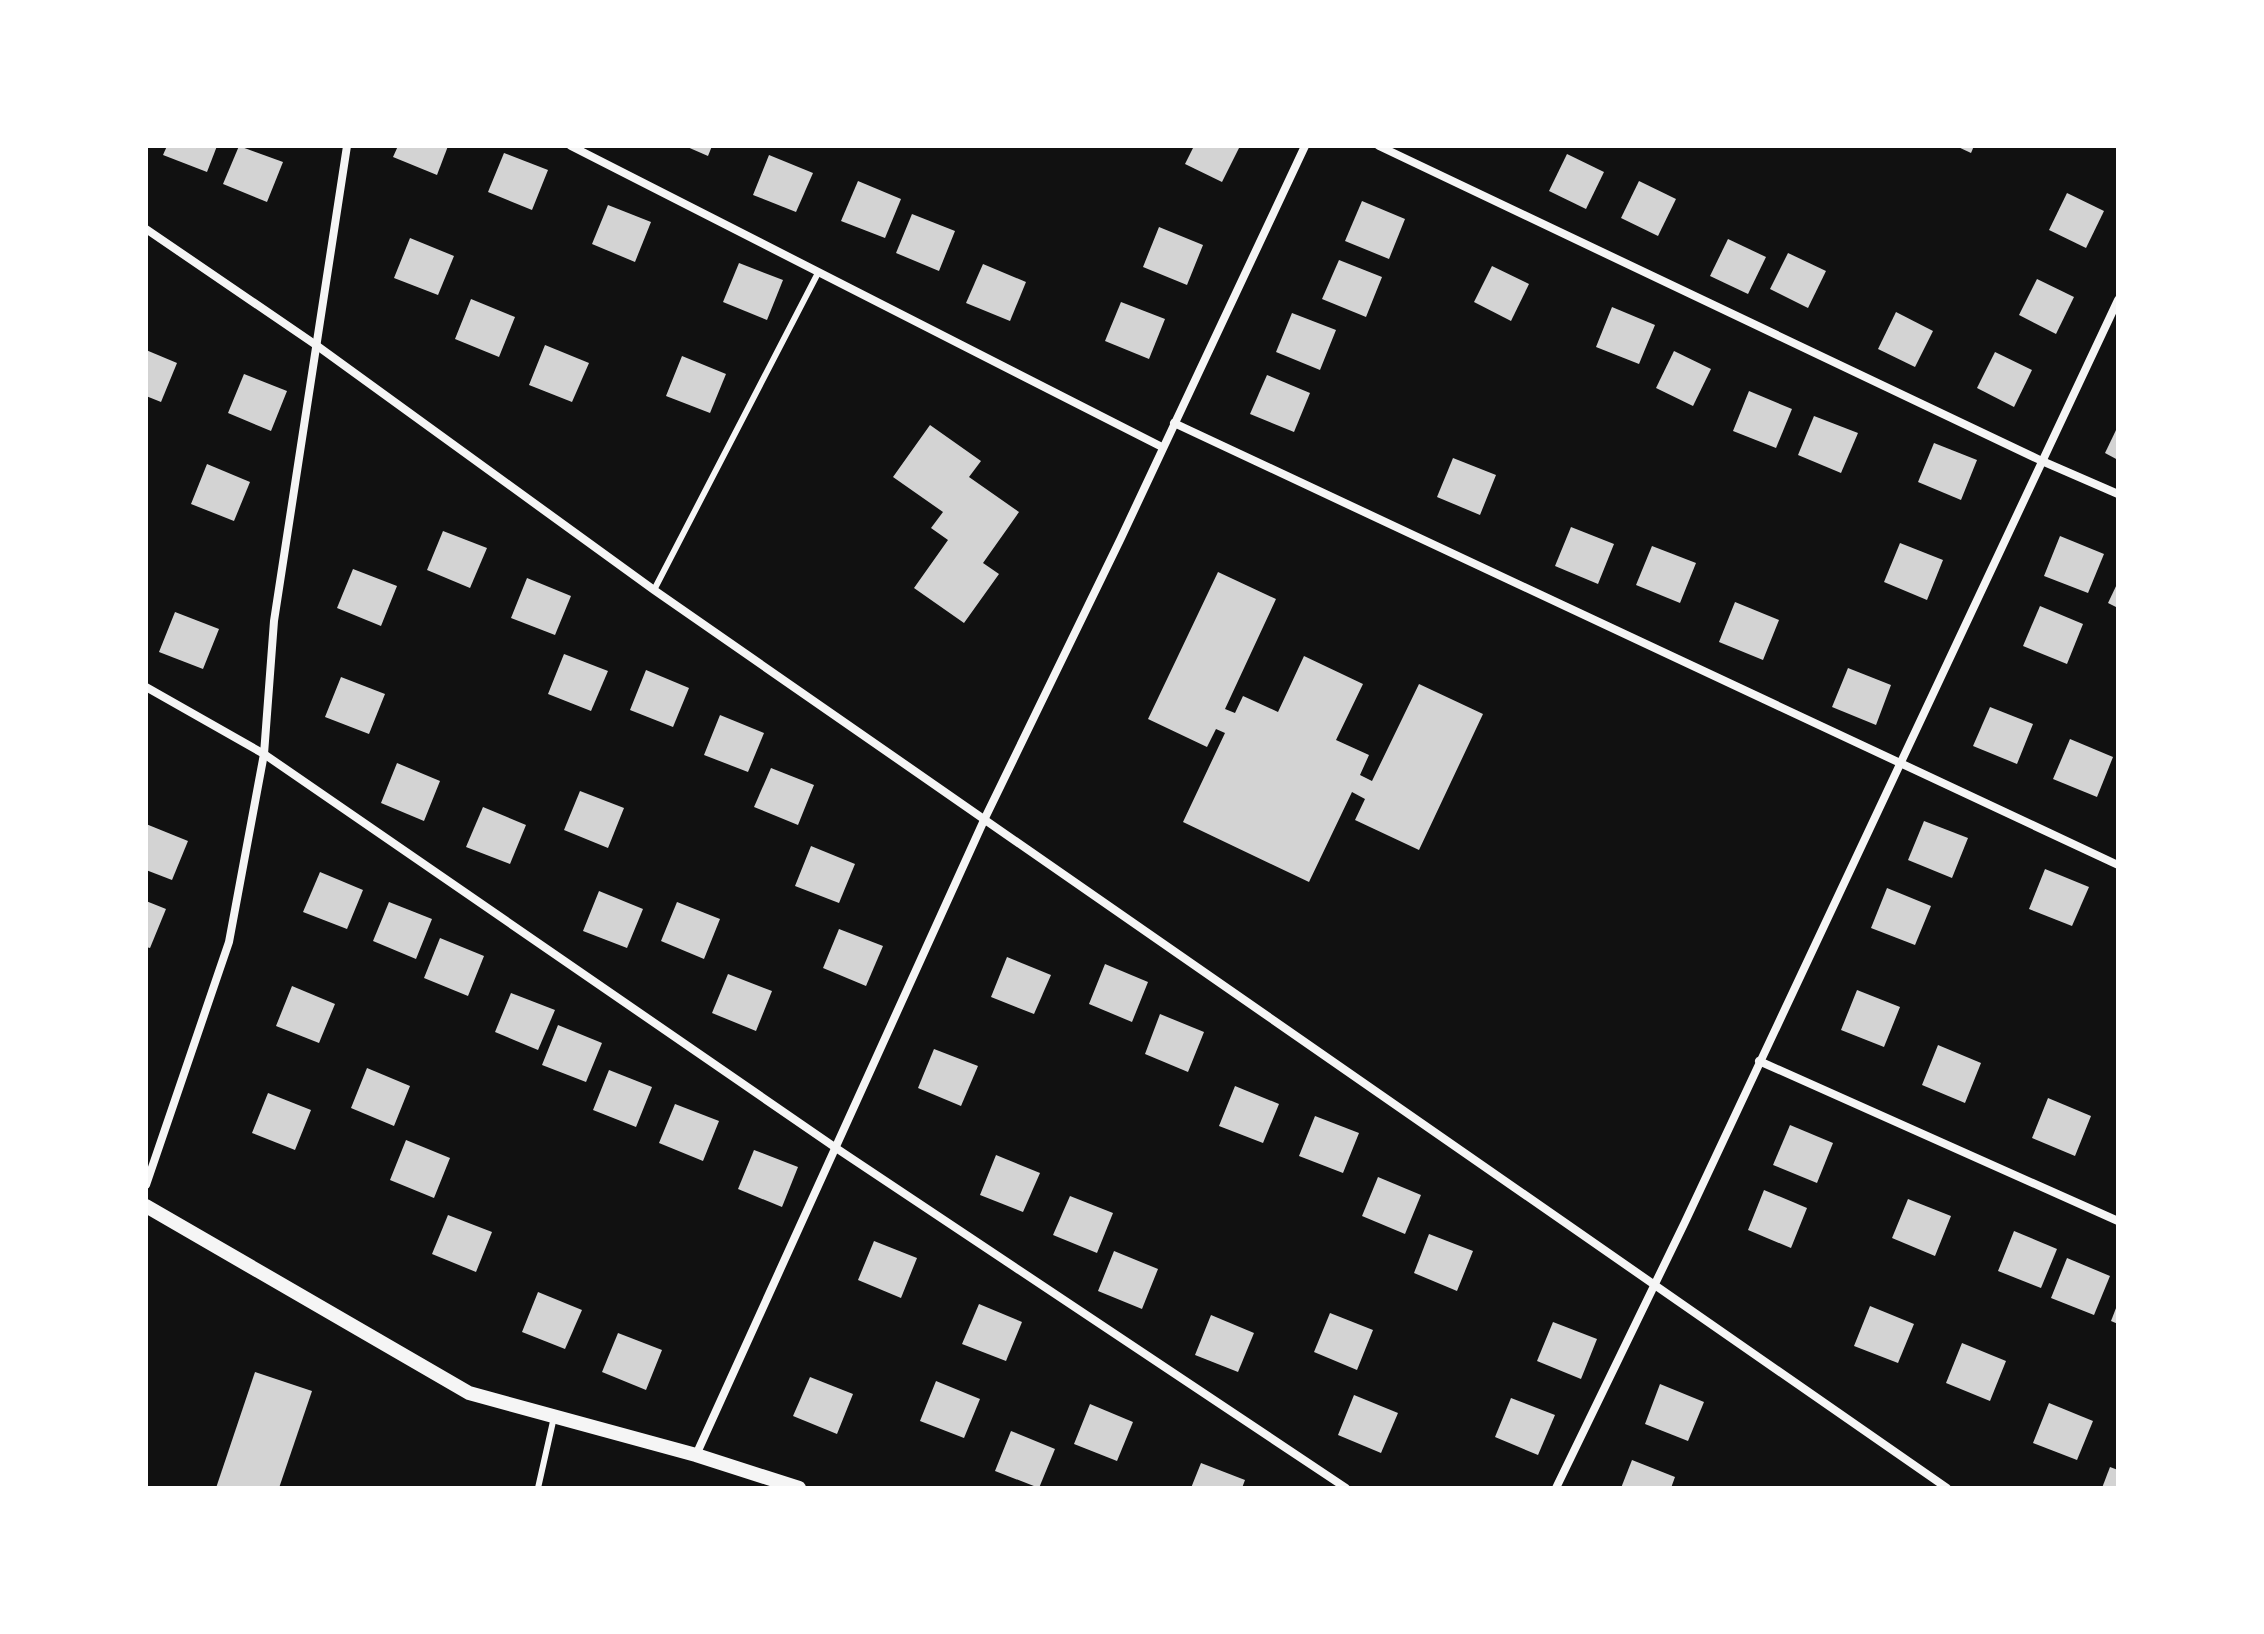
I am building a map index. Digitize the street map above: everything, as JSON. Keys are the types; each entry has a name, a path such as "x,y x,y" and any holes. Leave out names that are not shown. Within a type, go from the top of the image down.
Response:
{"street":[{"path":"146,1185 229,942 264,754 274,621 347,146"},
{"path":"571,146 1162,447"},
{"path":"696,1455 985,818 1121,538 1305,146"},
{"path":"1379,146 2042,461 2118,494"},
{"path":"146,229 316,345 654,590 1947,1488"},
{"path":"1556,1488 2118,300"},
{"path":"1174,423 2118,865"},
{"path":"146,687 264,754 836,1148 1346,1488"},
{"path":"1759,1061 2118,1221"},
{"path":"146,1206 469,1393 696,1455 799,1488"}],"lane":[{"path":"654,590 818,273"},
{"path":"538,1488 554,1417"}],"building":[{"path":"167,146 217,146 207,172 163,155"},
{"path":"239,146 283,162 267,202 223,184"},
{"path":"398,146 448,146 437,175 393,157"},
{"path":"685,146 712,146 708,156"},
{"path":"1194,146 1240,146 1222,182 1185,164"},
{"path":"1956,146 1974,146 1971,153"},
{"path":"504,153 548,170 532,210 488,192"},
{"path":"1567,154 1604,172 1586,209 1549,191"},
{"path":"769,155 813,173 796,212 753,195"},
{"path":"858,181 901,199 885,238 841,221"},
{"path":"1639,181 1676,199 1658,236 1621,218"},
{"path":"2067,193 2104,211 2086,248 2049,230"},
{"path":"1362,201 1405,219 1389,259 1345,241"},
{"path":"608,205 651,222 635,262 592,244"},
{"path":"912,214 955,231 939,271 896,253"},
{"path":"1159,227 1203,245 1187,285 1143,267"},
{"path":"410,238 454,256 438,295 394,278"},
{"path":"1728,239 1766,257 1748,294 1710,276"},
{"path":"1788,253 1826,271 1808,308 1770,289"},
{"path":"1339,260 1382,277 1366,317 1322,299"},
{"path":"739,263 783,280 767,320 723,302"},
{"path":"983,264 1026,282 1010,321 966,303"},
{"path":"1492,266 1529,284 1511,321 1474,302"},
{"path":"2037,279 2074,297 2056,334 2019,315"},
{"path":"471,299 515,317 499,357 455,339"},
{"path":"1121,302 1165,319 1149,359 1105,341"},
{"path":"1612,307 1655,325 1639,364 1596,347"},
{"path":"1896,312 1933,331 1915,367 1878,349"},
{"path":"1292,313 1336,330 1320,370 1276,352"},
{"path":"545,345 589,363 572,402 529,385"},
{"path":"146,350 177,363 161,402 146,396"},
{"path":"1674,351 1711,369 1693,406 1656,388"},
{"path":"1995,352 2032,370 2014,407 1977,388"},
{"path":"682,356 726,374 710,413 666,396"},
{"path":"244,374 287,391 271,431 228,413"},
{"path":"1267,375 1310,393 1294,432 1250,414"},
{"path":"1749,391 1792,409 1776,448 1733,431"},
{"path":"1814,416 1858,433 1841,473 1798,455"},
{"path":"930,425 981,461 969,477 1019,512 983,563 999,574 964,623 914,588 948,540 931,528 943,512 893,477"},
{"path":"2118,426 2118,460 2105,453"},
{"path":"1934,443 1977,460 1961,500 1918,482"},
{"path":"1453,458 1496,475 1480,515 1437,497"},
{"path":"207,464 250,482 234,521 191,504"},
{"path":"1571,527 1614,544 1598,584 1555,566"},
{"path":"443,531 487,548 470,588 427,570"},
{"path":"2060,536 2104,554 2088,593 2044,576"},
{"path":"1900,543 1943,560 1927,600 1884,582"},
{"path":"1652,546 1696,563 1680,603 1636,585"},
{"path":"353,569 397,586 381,626 337,608"},
{"path":"1218,572 1276,599 1225,709 1235,713 1243,696 1278,712 1304,656 1363,684 1336,740 1369,755 1360,775 1372,781 1419,684 1483,714 1419,850 1355,820 1365,799 1352,792 1309,882 1183,822 1225,733 1216,729 1207,747 1148,719"},
{"path":"527,578 571,596 555,635 511,618"},
{"path":"2118,582 2118,608 2108,603"},
{"path":"1735,602 1779,620 1763,660 1719,642"},
{"path":"2040,606 2083,624 2067,664 2023,646"},
{"path":"175,612 219,629 203,669 159,652"},
{"path":"564,654 608,671 591,711 548,694"},
{"path":"1848,668 1891,685 1876,725 1832,707"},
{"path":"646,670 689,688 673,727 630,710"},
{"path":"341,677 385,694 369,734 325,717"},
{"path":"1990,707 2033,724 2017,764 1973,746"},
{"path":"720,715 764,733 748,772 704,755"},
{"path":"2070,739 2113,757 2097,797 2053,779"},
{"path":"397,763 440,781 424,821 381,803"},
{"path":"771,768 814,785 798,825 754,807"},
{"path":"580,791 624,808 608,848 564,830"},
{"path":"483,807 526,825 510,864 466,847"},
{"path":"1924,821 1968,838 1952,878 1908,860"},
{"path":"146,824 188,841 172,880 146,870"},
{"path":"811,846 855,864 839,903 795,886"},
{"path":"2045,869 2089,887 2072,926 2029,909"},
{"path":"320,872 363,890 347,929 303,912"},
{"path":"1887,888 1931,906 1915,945 1871,928"},
{"path":"599,891 643,909 627,948 583,931"},
{"path":"146,901 166,909 150,948 146,947"},
{"path":"389,902 432,919 416,959 373,941"},
{"path":"677,902 720,919 704,959 661,941"},
{"path":"839,929 883,946 866,986 823,968"},
{"path":"440,938 484,956 468,996 424,978"},
{"path":"1007,957 1051,975 1034,1014 991,997"},
{"path":"1105,964 1148,982 1132,1022 1089,1004"},
{"path":"728,974 772,991 756,1031 712,1013"},
{"path":"292,986 335,1004 319,1043 276,1026"},
{"path":"1857,990 1900,1007 1884,1047 1841,1030"},
{"path":"511,993 555,1010 538,1050 495,1032"},
{"path":"1160,1014 1204,1032 1188,1072 1145,1054"},
{"path":"558,1025 602,1043 586,1082 542,1065"},
{"path":"1938,1045 1981,1063 1965,1103 1922,1085"},
{"path":"934,1049 978,1066 961,1106 918,1088"},
{"path":"367,1068 410,1086 394,1126 351,1108"},
{"path":"609,1070 652,1087 636,1127 593,1110"},
{"path":"1235,1086 1279,1104 1263,1143 1219,1126"},
{"path":"268,1093 311,1110 295,1150 252,1133"},
{"path":"2048,1098 2091,1116 2075,1156 2032,1138"},
{"path":"675,1104 719,1121 703,1161 659,1143"},
{"path":"1315,1116 1359,1133 1343,1173 1299,1156"},
{"path":"1790,1125 1833,1143 1817,1183 1773,1165"},
{"path":"406,1140 450,1158 434,1198 390,1180"},
{"path":"754,1150 798,1167 782,1207 738,1189"},
{"path":"996,1155 1040,1173 1023,1212 980,1195"},
{"path":"1378,1177 1421,1195 1405,1234 1362,1216"},
{"path":"1764,1190 1807,1208 1791,1248 1748,1230"},
{"path":"1070,1196 1113,1213 1097,1253 1053,1235"},
{"path":"1908,1199 1951,1216 1935,1256 1892,1238"},
{"path":"448,1215 492,1232 476,1272 432,1254"},
{"path":"2014,1231 2057,1249 2041,1288 1998,1271"},
{"path":"1429,1234 1473,1251 1457,1291 1414,1273"},
{"path":"874,1241 917,1258 901,1298 858,1280"},
{"path":"1114,1251 1158,1269 1142,1309 1098,1291"},
{"path":"2067,1258 2110,1276 2094,1315 2051,1298"},
{"path":"538,1292 582,1310 565,1349 522,1332"},
{"path":"2118,1303 2118,1324 2111,1321"},
{"path":"979,1304 1022,1322 1006,1361 962,1344"},
{"path":"1870,1306 1914,1324 1898,1363 1854,1346"},
{"path":"1330,1313 1373,1330 1357,1370 1314,1352"},
{"path":"1211,1315 1254,1333 1238,1372 1195,1355"},
{"path":"1553,1322 1597,1339 1581,1379 1537,1361"},
{"path":"618,1333 662,1350 646,1390 602,1372"},
{"path":"1962,1343 2006,1361 1990,1401 1946,1383"},
{"path":"255,1372 312,1391 279,1488 216,1488"},
{"path":"810,1377 853,1394 837,1434 793,1416"},
{"path":"936,1381 980,1399 964,1438 920,1421"},
{"path":"1660,1384 1704,1402 1688,1441 1645,1424"},
{"path":"1354,1395 1398,1413 1381,1453 1338,1435"},
{"path":"1511,1398 1555,1415 1538,1455 1495,1437"},
{"path":"2049,1403 2093,1421 2077,1460 2033,1443"},
{"path":"1090,1404 1133,1422 1117,1461 1074,1444"},
{"path":"1011,1431 1055,1449 1039,1488 995,1471"},
{"path":"1632,1460 1675,1477 1671,1488 1621,1488"},
{"path":"1201,1463 1245,1480 1242,1488 1191,1488"},
{"path":"2110,1467 2118,1470 2118,1488 2102,1488"}]}
